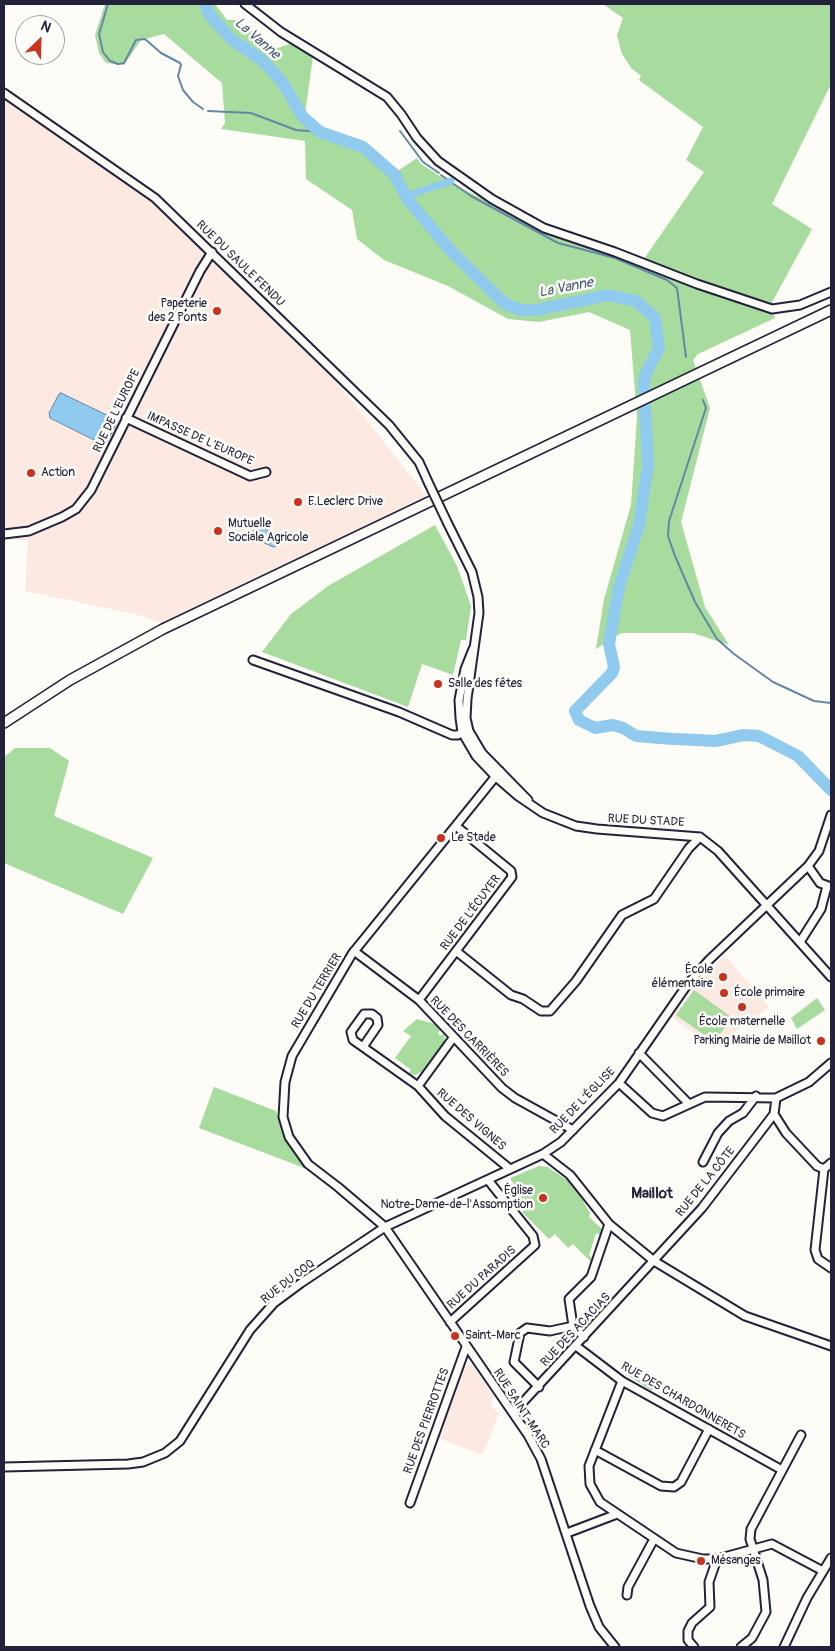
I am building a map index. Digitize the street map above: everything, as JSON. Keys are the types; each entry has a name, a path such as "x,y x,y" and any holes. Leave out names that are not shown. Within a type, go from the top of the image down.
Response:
{"main road":[{"path":"4,723 70,680 163,629 831,310"}],"street":[{"path":"244,4 281,32 390,99 416,138 438,161 500,203 544,228 772,308 800,305 831,292"},
{"name":"RUE DU SAULE FENDU","path":"4,92 155,198 212,252 399,436 419,462 448,524"},
{"name":"RUE DE L'EUROPE","path":"4,534 29,531 76,509 91,490 200,271 212,252"},
{"name":"IMPASSE DE L'EUROPE","path":"126,418 250,476 266,472"},
{"name":"RUE DU STADE","path":"448,524 472,572 478,597 479,614 473,649 465,670 459,700 466,732 476,756 518,796 557,819 585,828 700,836 718,852 767,904 831,977"},
{"path":"253,660 399,712 452,735 466,732"},
{"name":"RUE DU TERRIER","path":"385,1227 308,1164 289,1137 283,1117 284,1082 292,1056 354,951 497,774"},
{"name":"RUE DE L'ÉGLISE","path":"385,1227 543,1154 573,1130 620,1083 687,985 709,960 808,866 818,851 831,815"},
{"name":"RUE DE L’ÉCUYER","path":"418,1000 512,874 456,826"},
{"path":"456,951 511,995 541,1011 550,1011 576,981 622,915 654,899 689,848 700,836"},
{"path":"800,942 821,909 829,886 820,884 808,866"},
{"name":"RUE DES CARRIÈRES","path":"354,951 418,1000 490,1076 515,1098 573,1130"},
{"name":"RUE DES VIGNES","path":"363,1047 378,1025 377,1018 372,1014 364,1014 351,1032 353,1040 418,1086 445,1116 510,1169"},
{"path":"418,1086 453,1038"},
{"path":"639,1053 689,1104"},
{"path":"620,1083 652,1113 657,1116 663,1116 705,1097 756,1096 776,1098 809,1082 831,1063"},
{"path":"703,1162 718,1133 729,1120 743,1113 756,1096"},
{"path":"776,1098 774,1114 782,1129 810,1161 824,1169"},
{"name":"RUE DE LA CÔTE","path":"654,1261 702,1208 774,1114"},
{"path":"543,1154 570,1175 608,1224 654,1261 745,1316 831,1346"},
{"path":"831,1163 824,1169 814,1250 818,1259 831,1268"},
{"name":"RUE DU PARADIS","path":"450,1322 535,1245 534,1236 488,1180"},
{"path":"584,1337 573,1326 569,1299 591,1277 608,1224"},
{"name":"RUE SAINT-MARC","path":"385,1227 513,1413 540,1459 567,1533 590,1606 599,1627 614,1647"},
{"name":"RUE DU COQ","path":"4,1467 128,1464 155,1458 180,1441 250,1330 274,1303 385,1227"},
{"name":"RUE DES ACACIAS","path":"513,1413 654,1261"},
{"path":"539,1387 514,1362 520,1333 527,1328 550,1331 573,1326"},
{"name":"RUE DES CHARDONNERETS","path":"576,1346 622,1381 782,1470"},
{"name":"RUE DES PIERROTTES","path":"410,1503 466,1347"},
{"path":"622,1381 589,1466 590,1484 600,1502 676,1553 702,1559 716,1559 731,1557 753,1548 772,1544 823,1571"},
{"path":"595,1450 661,1486 674,1487 681,1482 709,1429"},
{"path":"741,1647 752,1638 766,1612 763,1580 750,1539 751,1529 802,1435"},
{"path":"567,1533 617,1514"},
{"path":"628,1595 628,1586 654,1539"},
{"path":"784,1647 831,1558"},
{"path":"694,1647 688,1640 688,1631 692,1624 710,1607 709,1582 716,1559"}],"shaded area":[{"path":"4,90 110,163 159,200 297,332 429,499 256,577 163,624 143,616 25,591 28,540 4,540"},
{"name":"École primaire","path":"723,957 728,959 769,1007 714,1048 672,1017 702,978"},
{"path":"473,1365 493,1396 491,1406 499,1413 483,1455 438,1438 465,1366"}],"green space":[{"path":"105,4 215,4 227,20 235,20 278,48 292,43 313,56 305,114 322,129 365,145 396,172 417,158 421,164 451,183 563,239 772,310 775,318 698,354 693,360 710,408 681,522 705,607 729,645 693,633 621,633 596,649 604,599 631,505 637,417 630,330 589,312 539,322 508,319 448,286 384,260 357,239 352,210 306,179 305,141 221,129 225,123 222,83 164,34 141,40 124,65 106,63 99,53 95,35"},
{"path":"603,4 831,4 831,84 772,204 812,229 771,304 697,281 644,259 704,172 686,160 703,127 639,80 641,76 631,68 622,54 617,35 623,18"},
{"path":"435,525 457,566 471,606 466,640 461,640 453,675 422,664 408,707 262,652 291,614 328,586"},
{"path":"15,748 50,748 69,761 54,816 153,858 123,914 4,863 4,757"},
{"path":"694,990 738,1022 735,1025 729,1022 714,1042 676,1015"},
{"path":"817,998 825,1010 797,1029 791,1018"},
{"path":"417,1019 435,1024 440,1030 438,1033 440,1036 443,1034 445,1037 443,1044 425,1070 415,1075 408,1074 411,1070 395,1058 411,1036 403,1031"},
{"path":"214,1087 276,1111 282,1128 307,1169 199,1128"},
{"path":"539,1166 548,1167 574,1185 590,1213 589,1217 603,1230 604,1237 596,1233 589,1255 593,1259 592,1263 573,1244 568,1248 555,1234 549,1239 522,1212 527,1207 510,1178"},
{"path":"624,1373 637,1376 652,1387 652,1391"}],"water":[{"path":"61,393 115,419 116,425 107,442 102,444 50,418 49,413"},
{"path":"257,525 280,536 279,545 273,547 254,538 252,533"}],"waterway":[{"path":"108,4 99,34 103,52 110,61 118,64 124,63 136,40 145,39 161,53 180,63 178,76 183,90 193,102 203,109"},
{"name":"La Vanne","path":"205,4 209,14 231,39 263,61 282,82 303,117 320,132 363,147 394,174 408,200 451,251 504,303 520,310 536,310 608,295 636,301 655,318 659,348 645,375 644,386 648,465 639,525 619,587 611,632 609,644 614,667 612,673 575,711 579,720 595,728 613,725 623,728 636,736 673,739"},
{"path":"208,111 251,113 296,130 320,132"},
{"path":"400,131 423,162 439,173"},
{"path":"441,175 471,196 558,243 615,258 667,280 677,288 686,357"},
{"path":"406,196 451,181"},
{"path":"703,400 706,408 669,521 668,536 675,556 695,602 717,639 734,654 773,682 814,701 831,703"},
{"name":"La Vanne","path":"677,739 715,741 744,735 759,736 798,756 831,790"}],"place":[{"name":"Papeterie des 2 Ponts","path":"217,311"},
{"name":"Action","path":"31,473"},
{"name":"E.Leclerc Drive","path":"298,502"},
{"name":"Mutuelle Sociale Agricole","path":"218,531"},
{"name":"Salle des fêtes","path":"438,684"},
{"name":"Le Stade","path":"441,838"},
{"name":"École élémentaire","path":"723,977"},
{"name":"École primaire","path":"724,993"},
{"name":"École maternelle","path":"742,1007"},
{"name":"Parking Mairie de Maillot","path":"821,1041"},
{"name":"Église Notre-Dame-de-l'Assomption","path":"543,1198"},
{"name":"Saint-Marc","path":"455,1336"},
{"name":"Mésanges","path":"701,1561"}],"district":[{"name":"Maillot","path":"652,1194"}]}
